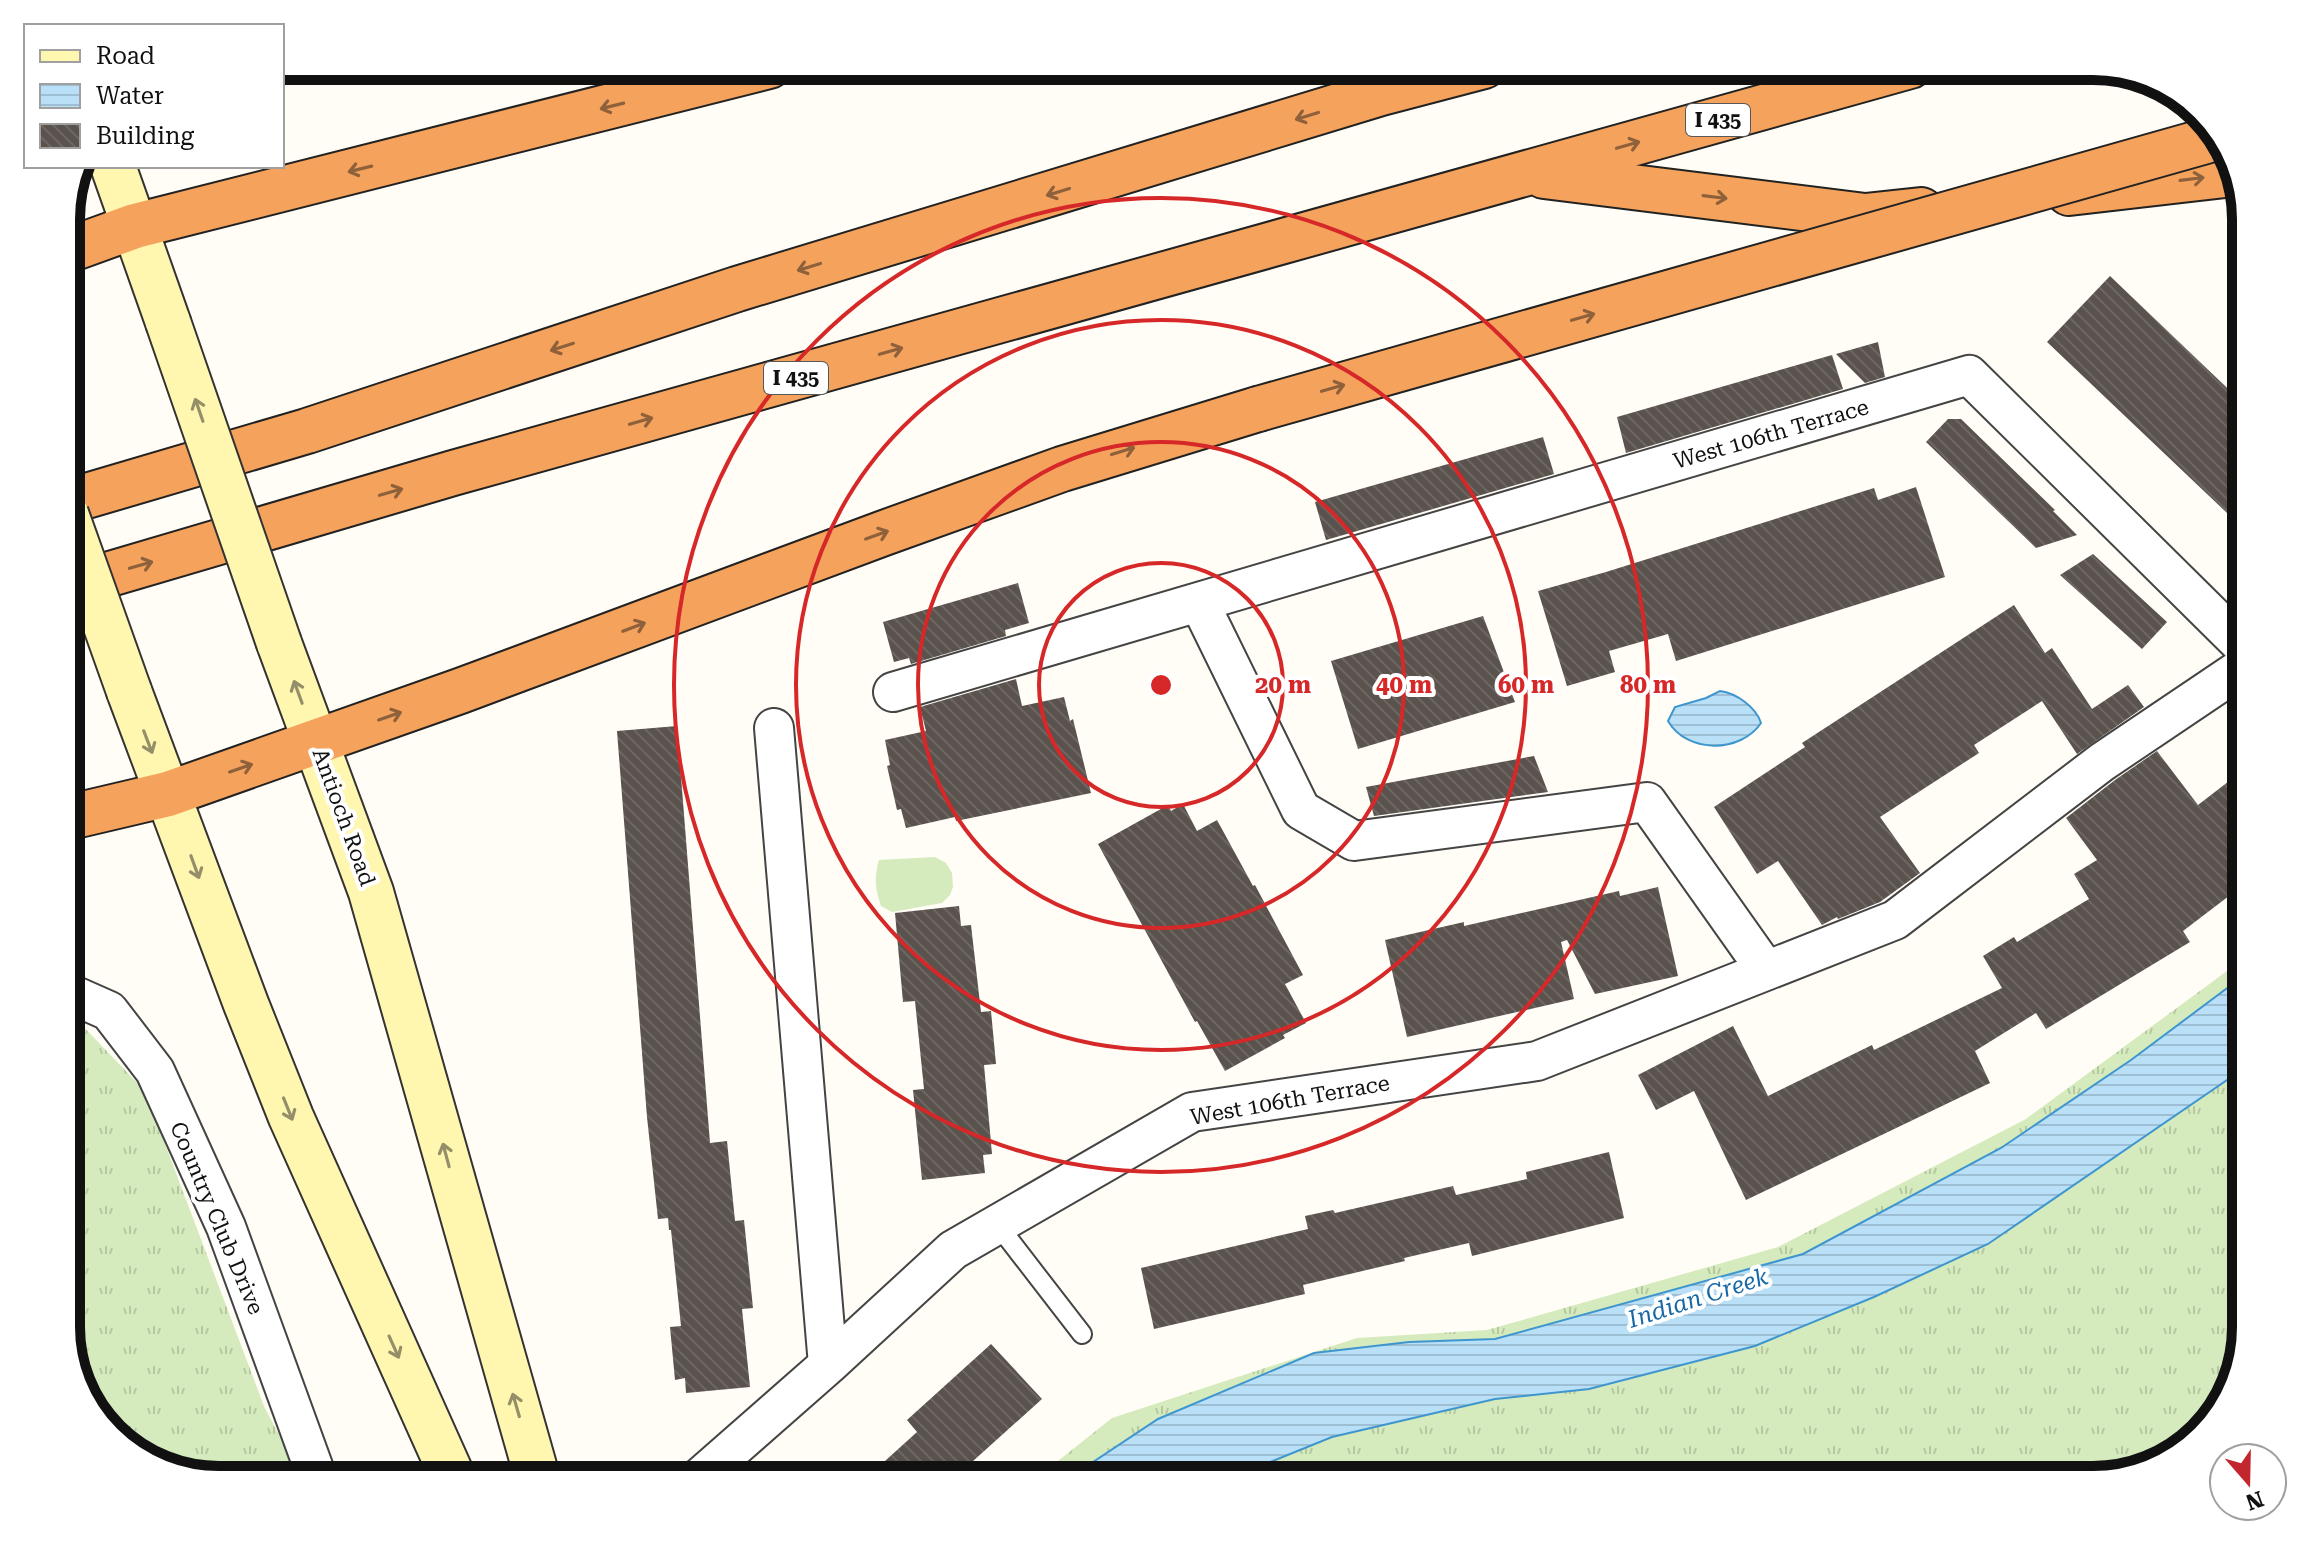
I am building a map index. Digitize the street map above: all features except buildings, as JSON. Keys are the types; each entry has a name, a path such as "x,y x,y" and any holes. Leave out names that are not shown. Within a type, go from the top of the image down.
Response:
{"highway":[{"path":"80,246 135,226 714,80"},
{"path":"1381,93 1405,80"},
{"path":"80,498 307,431 737,289 1431,80"},
{"name":"I 435","path":"80,583 468,469 1860,80"},
{"path":"80,815 168,794 460,691 1047,475 1258,409 2207,141"},
{"path":"1526,173 1865,216 2224,175"}],"main road":[{"name":"Antioch Road","path":"114,168 279,643 371,892 534,1466"},
{"path":"80,553 246,1004 291,1117 448,1466"}],"street":[{"name":"West 106th Terrace","path":"893,692 1969,375 2232,635"},
{"path":"1199,602 1301,810 1354,841 1647,802 1766,970"},
{"name":"West 106th Terrace","path":"713,1466 953,1250 1192,1112 1537,1061 1895,920 2102,762 2232,674"},
{"path":"774,728 828,1365"},
{"name":"Country Club Drive","path":"80,998 109,1011 155,1071 226,1227 313,1466"}],"lane":[{"path":"997,1224 1082,1334"}],"green space":[{"path":"935,857 946,863 952,873 953,887 942,903 892,912 881,906 876,883 879,860"},
{"path":"2232,967 2231,1345 2218,1389 2198,1419 2170,1443 2138,1459 2093,1466 1052,1466 1112,1418 1357,1338 1487,1330 1778,1247 2026,1119"},
{"path":"80,1023 145,1091 264,1406 295,1466 201,1465 157,1452 127,1432 99,1397 85,1363 80,1336"}],"water":[{"path":"1720,691 1745,702 1761,723 1741,740 1714,746 1701,744 1677,732 1668,721 1675,707"},
{"name":"Indian Creek","path":"2232,984 2232,1077 1988,1244 1874,1297 1755,1346 1589,1389 1495,1399 1332,1437 1261,1466 1087,1466 1158,1419 1314,1353 1409,1342 1495,1339 1803,1254 2001,1148 2131,1060"}]}
